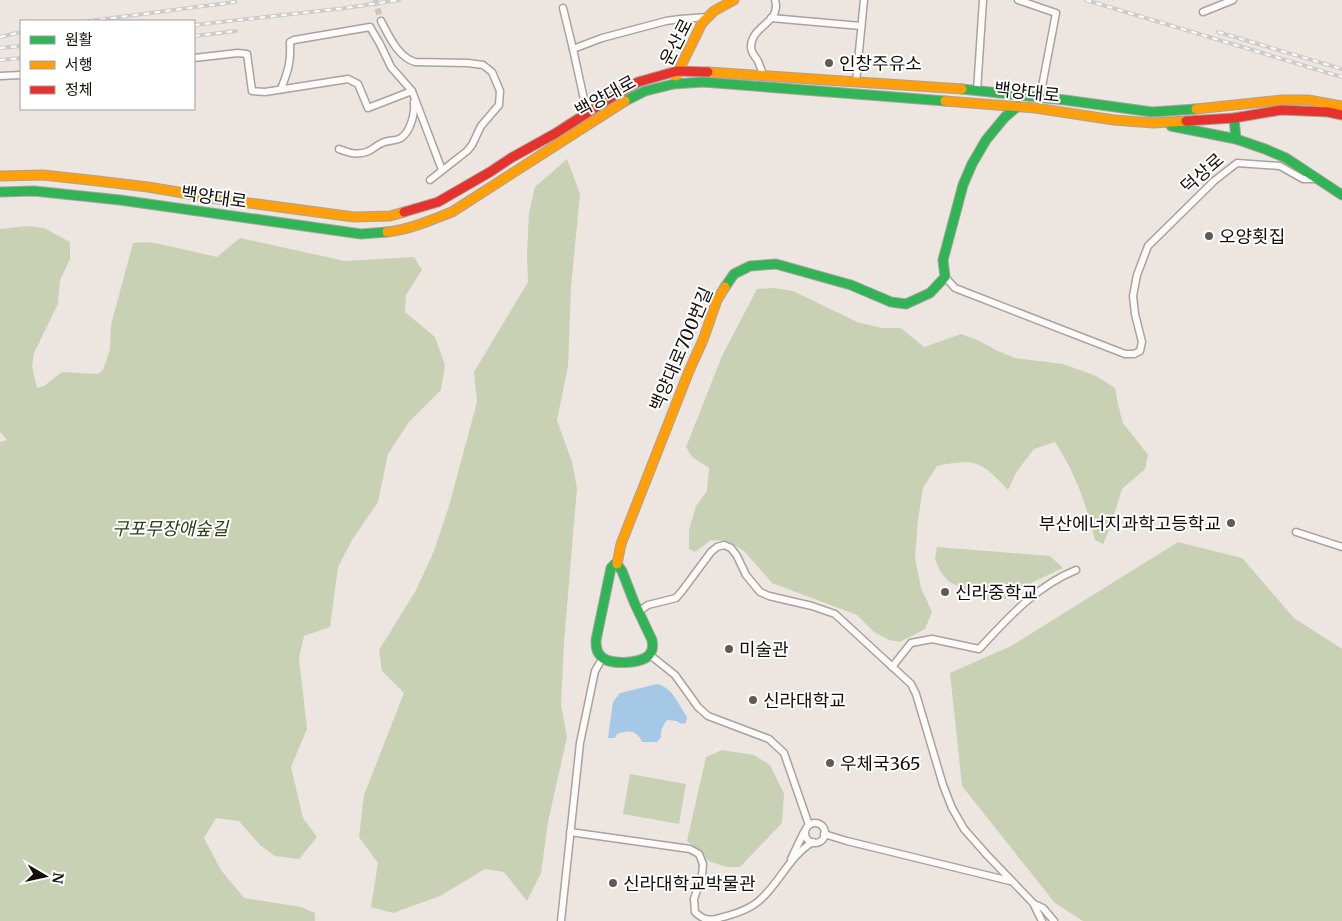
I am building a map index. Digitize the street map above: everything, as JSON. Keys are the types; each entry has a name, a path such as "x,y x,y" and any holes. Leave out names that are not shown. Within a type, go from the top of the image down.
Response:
{"main road":[{"name":"운산로","path":"674,84 678,71 702,24 714,11 734,0"},
{"name":"백양대로","path":"0,176 43,175 354,217 390,216 438,202 556,133 638,82 678,71 717,72 976,91 1040,97 1152,112 1282,100 1308,100 1342,106"},
{"name":"백양대로","path":"0,192 34,191 120,200 361,234 394,231 422,224 452,212 619,104 645,91 674,84 703,82 1018,107 1153,124 1234,118 1281,110 1328,112 1342,115"},
{"path":"945,277 943,260 963,185 972,164 986,140 1005,117 1018,107 1020,95"},
{"name":"덕상로","path":"1234,118 1236,139 1286,158 1342,195"},
{"path":"1153,124 1187,128 1236,139"},
{"name":"백양대로700번길","path":"602,659 597,650 596,640 611,568 617,564 621,544 717,300 734,274 750,266 776,264 851,285 891,302 906,304 924,297 945,277"},
{"path":"602,659 610,662 642,660 650,655 653,646 652,638 638,612 621,567 617,564"}],"street":[{"path":"764,76 751,48 752,39 755,32 774,16 777,6 775,0"},
{"path":"856,82 864,0"},
{"name":"백양대로","path":"976,91 983,0"},
{"path":"1018,0 1056,13 1040,97"},
{"path":"1203,12 1233,0"},
{"path":"562,8 574,49 587,113"},
{"path":"574,49 602,38 666,21 708,17"},
{"path":"771,18 861,26"},
{"path":"381,21 394,44 409,60 415,62 483,65 492,72 500,91 499,105 481,126 472,145 430,180"},
{"path":"281,89 290,68 290,42 370,28 391,68 412,91 442,170"},
{"path":"195,58 238,53 247,54 252,91 265,92 348,79 358,84 368,108 412,91"},
{"path":"0,76 20,75"},
{"path":"339,150 358,154 369,151 386,141 401,138 408,129 413,117 412,91"},
{"name":"덕상로","path":"945,277 955,288 1124,354 1134,354 1140,351 1142,342 1133,296 1137,275 1148,246 1214,180 1237,163 1280,166 1303,178 1319,179"},
{"path":"1296,532 1342,548"},
{"path":"638,612 648,605 676,598 711,552 717,547 724,545 738,556 746,575 760,592 835,614 911,684 916,694 943,785 952,808 964,829 987,856 1033,903 1042,921"},
{"path":"892,667 911,643 932,639 979,650 1002,624 1039,590 1076,570"},
{"path":"650,655 675,675 698,707 708,716 769,739 784,753 809,825"},
{"path":"561,921 580,743 595,671 602,659"},
{"path":"570,832 690,849 699,854 703,864 694,900 695,912 701,918 714,920 760,901 772,889 801,851 813,842 820,841 824,834 820,824 809,825 789,865"},
{"path":"805,831 807,838 813,842"},
{"path":"824,834 1012,881"},
{"path":"1033,903 1043,908 1054,921"}],"green space":[{"path":"567,159 580,194 571,287 568,366 557,420 572,462 577,488 564,642 561,705 567,737 548,822 541,873 527,901 504,872 485,869 440,896 393,913 371,907 378,863 359,837 364,795 404,693 382,671 379,650 415,592 434,551 449,506 477,402 474,372 528,282 529,213 535,187"},
{"name":"구포무장애숲길","path":"27,226 44,228 70,242 70,259 60,280 58,304 34,353 32,366 37,388 44,386 62,372 98,374 103,370 110,349 111,325 133,243 147,242 160,244 217,257 240,238 345,261 414,257 422,270 406,295 405,312 435,337 445,365 441,390 409,422 388,454 378,502 352,540 338,567 330,627 304,636 299,658 307,729 291,767 303,818 317,837 299,859 275,856 260,845 239,821 216,818 204,838 221,870 244,898 301,907 315,913 315,921 0,921 0,442 7,440 0,432 0,229"},
{"path":"774,288 793,291 857,322 882,328 901,328 924,347 961,334 1015,358 1063,364 1096,376 1115,388 1123,423 1148,455 1145,469 1122,489 1103,544 1095,540 1080,490 1069,465 1055,442 1034,449 1017,471 1008,490 991,473 977,464 961,462 937,466 923,488 915,558 921,588 932,612 925,629 900,642 889,640 874,632 857,615 772,583 744,551 727,541 711,540 695,552 689,549 689,530 696,506 707,491 709,468 692,457 686,447 722,356 757,289"},
{"path":"1178,542 1242,558 1294,618 1342,649 1342,921 1083,921 1055,903 962,786 950,673 1011,646"},
{"path":"937,547 1050,556 1063,568 1033,582 1006,599 985,600 948,581 940,571 935,559"},
{"path":"722,750 754,755 770,765 784,794 782,823 740,867 727,867 708,861 700,851 687,841 706,757"},
{"path":"630,774 686,784 679,824 623,814"}],"water":[{"path":"657,684 667,689 675,697 687,717 686,723 681,724 677,721 667,720 662,728 661,737 657,742 642,742 638,735 632,732 617,734 615,738 608,738 613,702 620,693"}],"tunnel":[{"path":"375,0 381,21"}],"railway":[{"path":"195,25 346,8 399,0"},
{"path":"1086,0 1342,77"},
{"path":"97,20 235,2"},
{"path":"195,36 236,31"},
{"path":"0,37 20,32"},
{"path":"1218,32 1342,69"},
{"path":"0,48 20,46"},
{"path":"0,60 20,58"}],"traffic: fast":[{"path":"625,101 645,91 674,84 703,82 945,101"},
{"path":"962,89 1152,112 1196,109"},
{"path":"725,287 734,274 750,266 776,264 851,285 891,302 906,304 930,293 945,277 943,260 963,185 972,164 986,140 1005,117 1018,106"},
{"path":"1234,118 1236,139 1286,158 1342,195"},
{"path":"1171,126 1236,139"},
{"path":"0,192 34,191 120,200 361,234 387,232"},
{"path":"615,564 622,571 652,640 652,648 649,655 632,662 609,661 604,659 596,648 611,568 615,564"}],"traffic: slow":[{"path":"676,76 702,23 714,11 734,0"},
{"path":"708,72 962,89"},
{"path":"1196,109 1282,100 1308,100 1342,106"},
{"path":"387,232 412,227 452,212 625,101"},
{"path":"945,101 1035,108 1114,120 1153,123 1186,121"},
{"path":"0,176 43,175 98,181 354,217 390,216 404,212"},
{"path":"617,564 621,544 703,340 717,300 725,287"}],"traffic: jam":[{"path":"404,212 438,202 556,133 638,82 677,71 708,72"},
{"path":"1186,121 1234,118 1281,110 1328,112 1342,115"}],"place":[{"name":"인창주유소","path":"829,63"},
{"name":"오양횟집","path":"1209,236"},
{"name":"부산에너지과학고등학교","path":"1231,523"},
{"name":"신라중학교","path":"945,592"},
{"name":"미술관","path":"729,649"},
{"name":"신라대학교","path":"753,700"},
{"name":"우체국365","path":"830,763"},
{"name":"신라대학교박물관","path":"613,883"}]}
